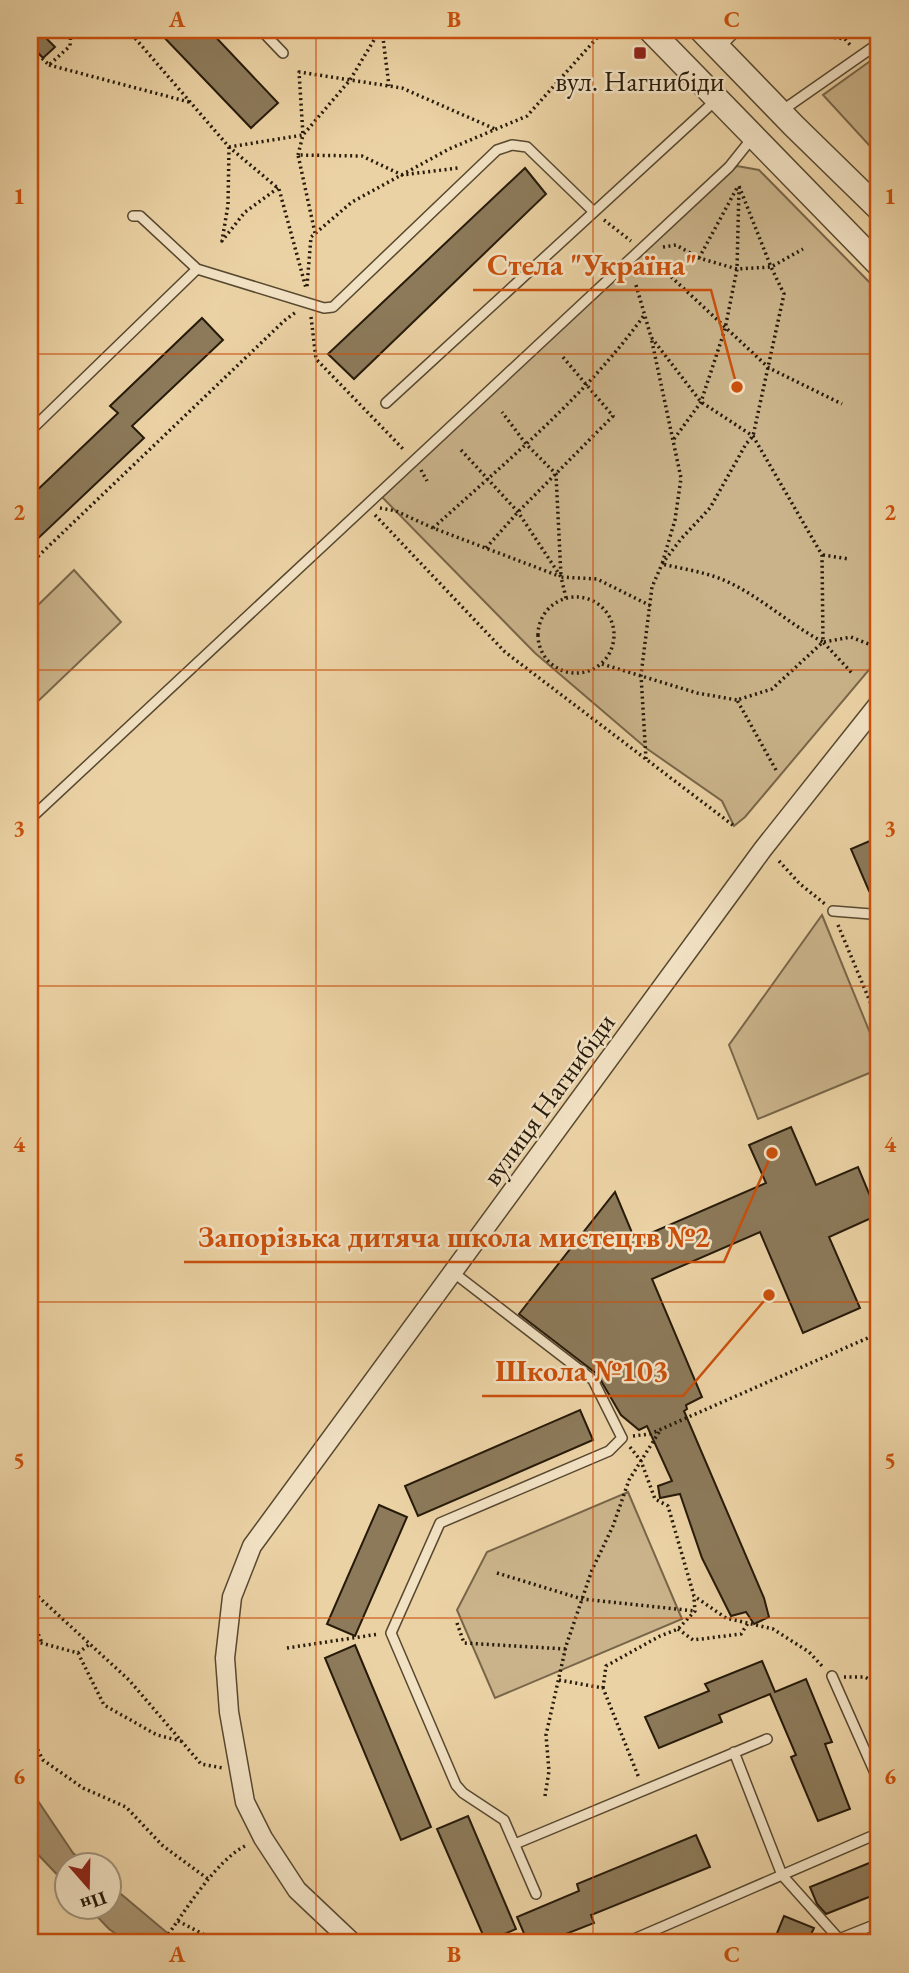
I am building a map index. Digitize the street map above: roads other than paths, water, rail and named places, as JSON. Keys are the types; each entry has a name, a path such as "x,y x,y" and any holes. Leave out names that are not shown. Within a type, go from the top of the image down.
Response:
{"street":[{"path":"650,30 879,265"},
{"path":"701,30 879,209"},
{"name":"вулиця Нагнибіди","path":"353,1943 297,1890 263,1838 245,1802 229,1712 225,1658 232,1597 252,1546 763,849 879,703"}],"lane":[{"path":"261,30 283,53"},
{"path":"719,48 737,30"},
{"path":"780,112 879,43"},
{"path":"386,402 717,99"},
{"path":"30,819 729,167 753,137"},
{"path":"133,216 140,216 197,269 324,308 340,302 497,150 512,145 527,147 593,211"},
{"path":"30,431 197,269"},
{"path":"833,911 871,914 879,911"},
{"path":"454,1273 593,1380 622,1437 610,1451 440,1523 391,1633 456,1785 463,1793 504,1820 536,1894"},
{"path":"832,1676 879,1782"},
{"path":"514,1844 767,1740"},
{"path":"734,1752 782,1875 838,1941 879,1923"},
{"path":"625,1943 879,1833"}],"place":[{"name":"вул. Нагнибіди","path":"640,53"},
{"name":"Стела \"Україна\"","path":"737,387"},
{"name":"Запорізька дитяча школа мистецтв №2","path":"772,1153"},
{"name":"Школа №103","path":"769,1295"}]}
